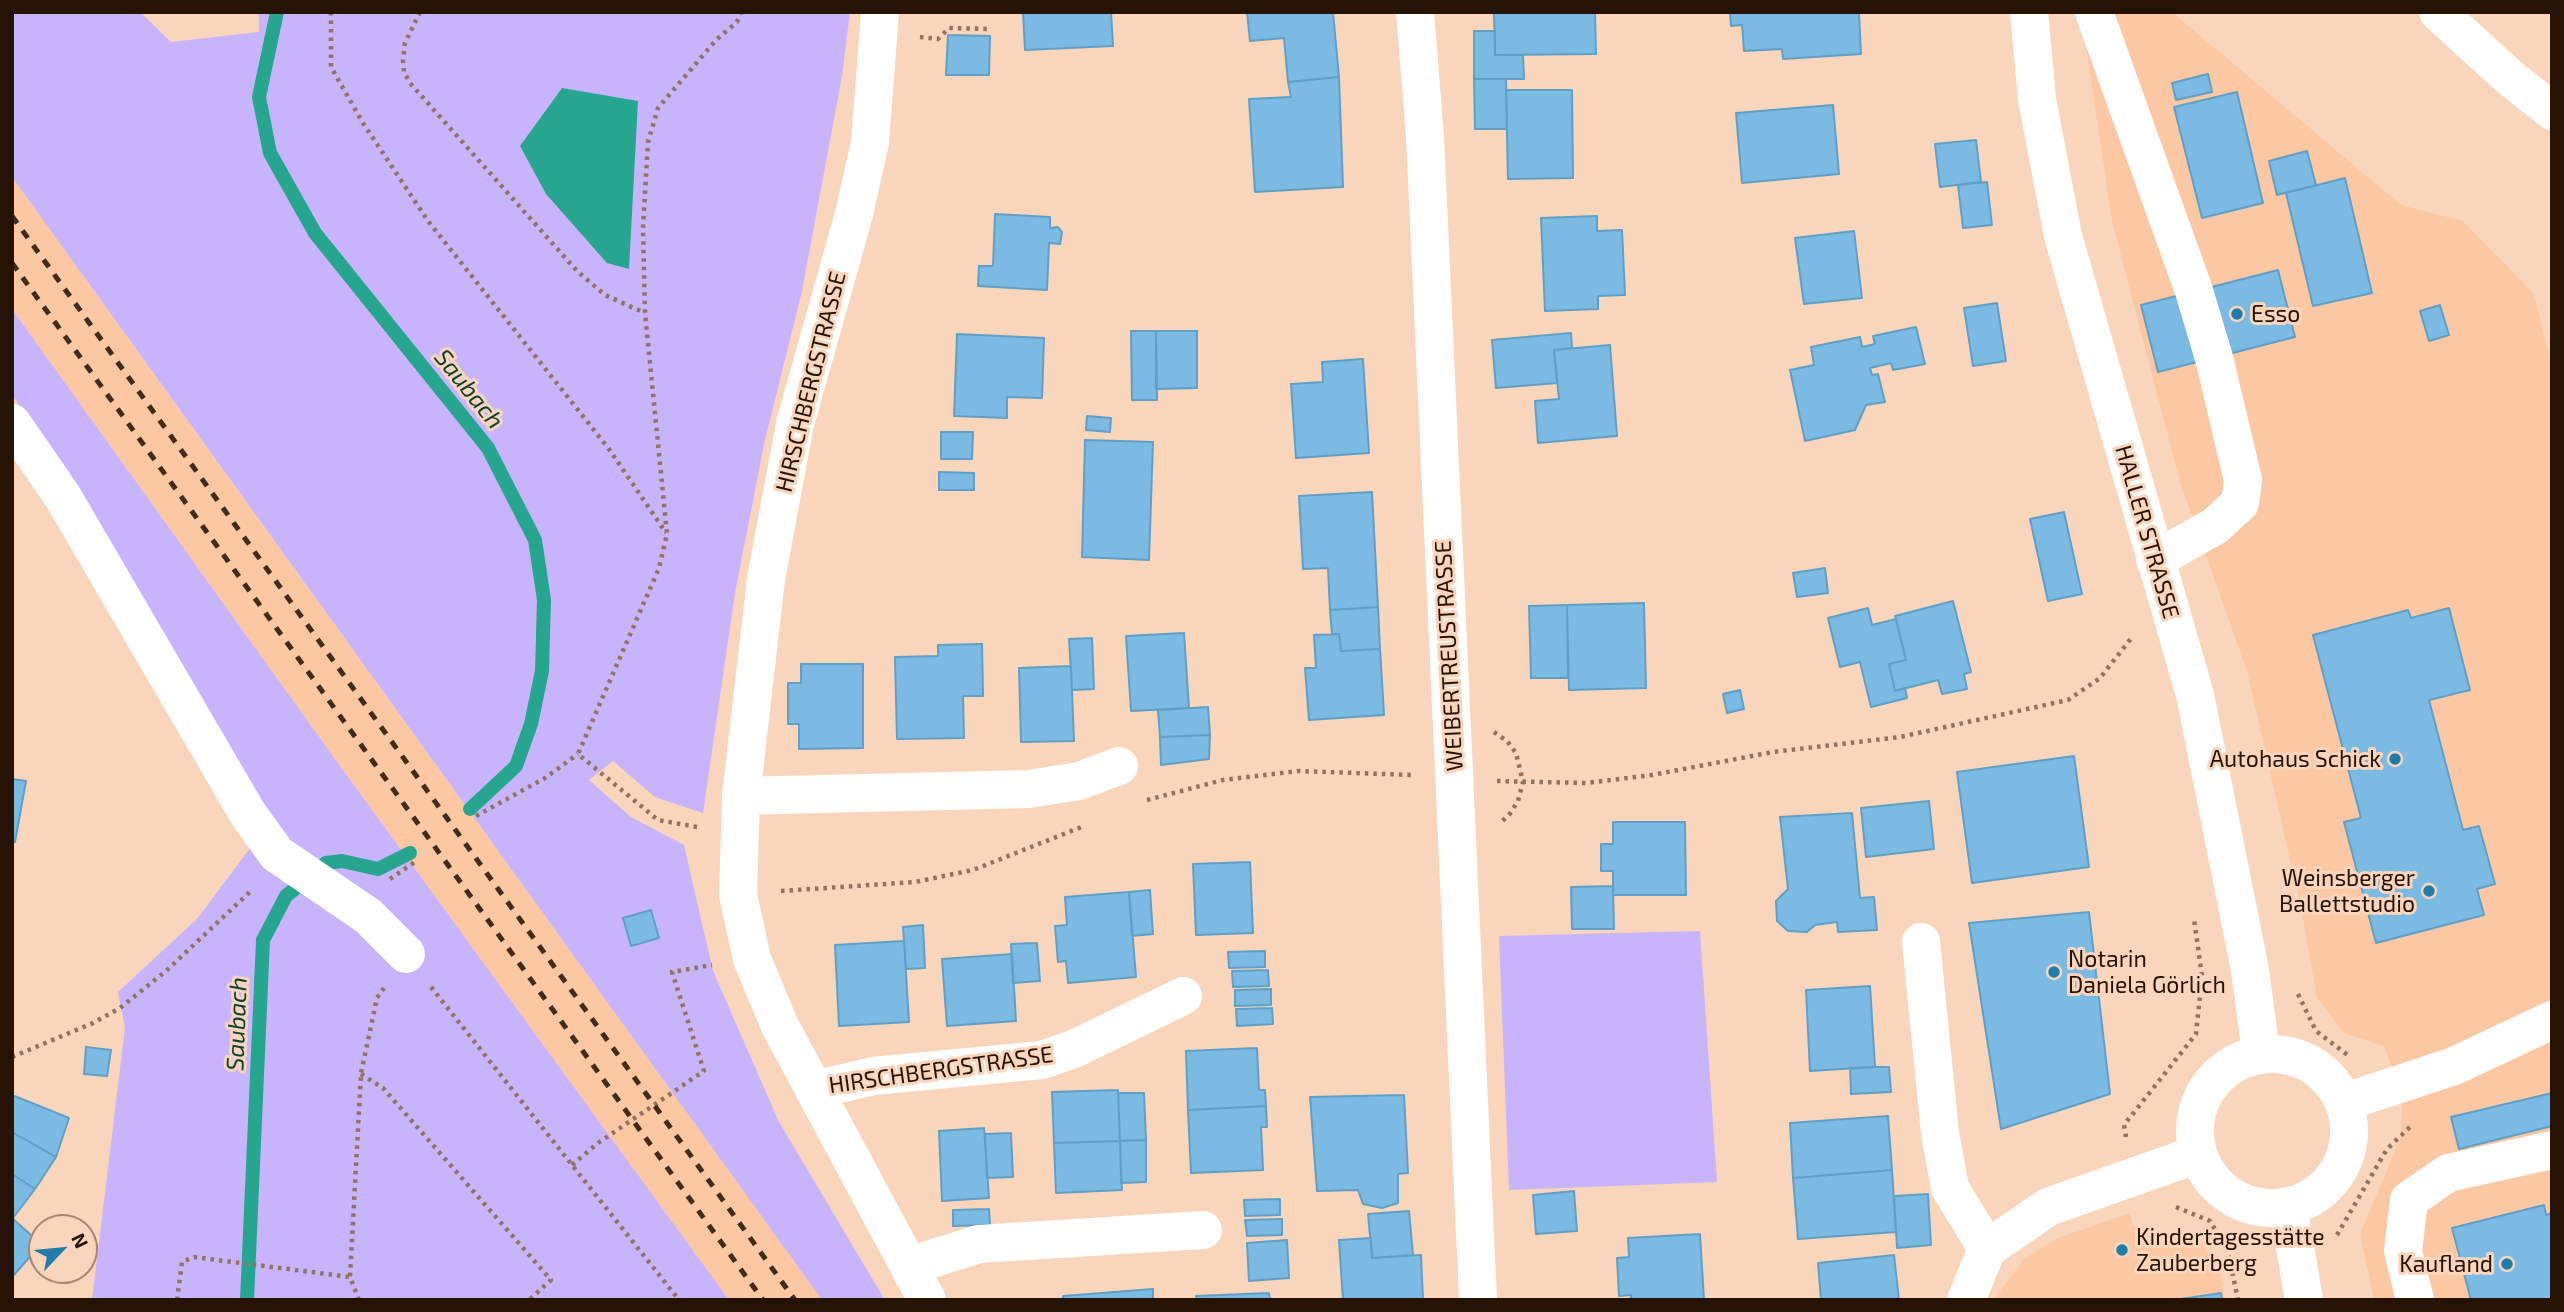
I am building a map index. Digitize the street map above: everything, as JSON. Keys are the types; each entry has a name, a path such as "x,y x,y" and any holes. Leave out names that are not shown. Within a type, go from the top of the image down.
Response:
{"street":[{"name":"HIRSCHBERGSTRASSE","path":"880,12 870,142 854,214 795,424 766,579 741,796 738,895 752,959 779,1024 927,1300"},
{"name":"WEIBERTREUSTRASSE","path":"1415,12 1425,150 1478,1300"},
{"name":"HALLER STRASSE","path":"2029,12 2037,99 2063,236 2195,695 2250,970 2260,1053"},
{"path":"2094,12 2194,291 2214,358 2243,480 2240,503 2160,577"},
{"path":"2438,12 2508,76 2552,111"},
{"path":"12,423 63,497 248,814 284,859 367,895 368,916 406,954"},
{"path":"741,796 1029,789 1079,781 1119,766"},
{"path":"1921,942 1940,1133 1950,1188 1987,1249"},
{"name":"HIRSCHBERGSTRASSE","path":"814,1090 873,1076 1042,1060 1076,1048 1183,996"},
{"path":"2345,1102 2454,1066 2552,1020"},
{"path":"2260,1053 2282,1053 2302,1058 2320,1069 2334,1084 2345,1102 2350,1126 2348,1150 2339,1173 2322,1191 2301,1203 2277,1209 2257,1207 2237,1200 2207,1173 2198,1154 2195,1132 2197,1110 2206,1089 2221,1072 2239,1060 2260,1053"},
{"path":"2415,1300 2403,1251 2409,1200 2448,1173 2552,1150"},
{"path":"1966,1300 1987,1249 2048,1207 2198,1154"},
{"path":"2288,1206 2304,1300"},
{"path":"909,1266 979,1244 1203,1230"}],"path":[{"path":"331,12 331,67 363,123 428,221 609,449 667,534"},
{"path":"420,12 405,43 404,72 410,83 577,271 606,295 645,313"},
{"path":"476,816 545,778 578,754 659,568 667,534 645,313 643,228 648,142 658,108 716,40 737,22 741,12"},
{"path":"916,36 938,38 949,28 990,29"},
{"path":"1586,783 1652,775 1773,752 1900,737 2068,700 2100,678 2129,644 2160,577"},
{"path":"578,754 658,820 739,834"},
{"path":"1143,801 1223,780 1298,771 1405,775"},
{"path":"738,895 915,882 974,870 1094,822"},
{"path":"12,1057 93,1023 120,1008 166,971 284,859"},
{"path":"367,895 415,862"},
{"path":"2192,910 2202,976 2196,1034 2124,1125 2133,1177 2142,1194 2210,1221 2228,1252 2238,1300"},
{"path":"359,1300 350,1277 361,1073 377,998 406,954 679,1300"},
{"path":"572,1165 598,1143 704,1071 672,972 752,959"},
{"path":"2202,976 2250,970"},
{"path":"2296,984 2316,1031 2350,1056 2360,1057"},
{"path":"361,1073 383,1088 551,1280 529,1300"},
{"path":"177,1300 182,1262 194,1257 350,1277"}],"shaded area":[{"path":"12,12 140,12 171,42 259,32 259,12 850,12 842,76 802,291 764,444 735,593 703,813 655,797 613,761 589,780 631,817 684,845 713,971 779,1122 885,1300 822,1300 12,177"},
{"path":"2087,12 2172,12 2401,205 2463,221 2534,294 2552,367 2552,1300 2374,1300 2360,1234 2401,1137 2402,1095 2384,1046 2344,1033 2317,998 2301,908 2247,671 2180,482 2112,221 2086,46"},
{"path":"12,177 822,1300 729,1300 335,759 12,309"},
{"path":"12,309 729,1300 92,1300 94,1284 98,1284 98,1250 125,1027 118,992 197,919 268,824 67,474 12,395"},
{"path":"1700,931 1717,1182 1509,1190 1499,936"},
{"name":"Kindertagesstätte Zauberberg","path":"2130,1213 2133,1226 2202,1242 2220,1271 2225,1300 1993,1300 2024,1259 2058,1238"}],"water":[{"path":"562,88 638,101 629,269 607,263 546,194 520,146"}],"building":[{"path":"1023,12 1111,12 1113,46 1025,50"},
{"path":"1247,12 1333,12 1339,77 1288,82 1284,38 1250,41"},
{"path":"1494,12 1595,12 1596,54 1495,55"},
{"path":"1730,12 1859,12 1861,54 1783,59 1782,49 1744,51 1742,25 1731,26"},
{"path":"1474,31 1495,31 1495,55 1523,55 1524,79 1474,79"},
{"path":"948,35 990,36 989,75 946,75"},
{"path":"2208,74 2212,92 2176,100 2172,83"},
{"path":"1339,77 1343,187 1255,192 1249,99 1291,97 1288,82"},
{"path":"1474,79 1506,79 1507,129 1475,129"},
{"path":"1506,90 1572,90 1573,178 1508,179"},
{"path":"2237,92 2263,203 2202,218 2174,107"},
{"path":"1833,105 1839,174 1742,183 1736,113"},
{"path":"1976,140 1981,182 1940,187 1935,144"},
{"path":"2307,151 2316,185 2277,195 2269,161"},
{"path":"2345,178 2372,293 2313,306 2286,193"},
{"path":"1987,182 1992,225 1963,228 1958,185"},
{"path":"995,214 1050,217 1050,228 1058,227 1062,232 1060,244 1049,243 1047,290 978,286 979,266 993,266"},
{"path":"1597,216 1597,231 1622,230 1625,295 1598,296 1598,309 1545,311 1541,218"},
{"path":"1854,231 1862,298 1804,304 1795,238"},
{"path":"2278,270 2295,337 2158,372 2141,305"},
{"path":"1997,303 2006,361 1973,366 1964,308"},
{"path":"2440,305 2449,335 2429,341 2420,311"},
{"path":"1916,327 1925,364 1893,370 1891,363 1870,368 1872,375 1878,374 1885,402 1866,405 1855,430 1805,441 1790,370 1814,365 1811,347 1860,337 1862,347 1875,344 1873,336"},
{"path":"1131,331 1156,331 1157,400 1132,400"},
{"path":"1156,331 1197,331 1197,388 1156,389"},
{"path":"1571,333 1572,348 1554,350 1557,383 1496,388 1492,340"},
{"path":"957,334 1044,338 1042,398 1007,397 1007,418 954,416"},
{"path":"1610,345 1617,436 1538,443 1535,401 1559,399 1554,350"},
{"path":"1363,359 1369,453 1296,458 1291,384 1323,382 1322,362"},
{"path":"1087,416 1111,418 1110,432 1086,430"},
{"path":"941,432 973,432 972,459 941,459"},
{"path":"1085,440 1153,442 1149,560 1082,557"},
{"path":"939,472 974,473 974,490 939,490"},
{"path":"1372,492 1378,607 1330,610 1328,568 1303,569 1299,496"},
{"path":"2064,512 2082,594 2048,601 2030,519"},
{"path":"1825,568 1828,593 1797,597 1793,573"},
{"path":"1953,601 1971,672 1964,674 1967,689 1942,694 1938,680 1895,691 1889,664 1906,660 1895,616"},
{"path":"1644,603 1646,688 1569,690 1567,605"},
{"path":"1567,605 1568,678 1531,678 1529,606"},
{"path":"1378,607 1380,649 1341,651 1339,634 1332,634 1330,610"},
{"path":"1868,608 1872,625 1896,619 1906,660 1889,664 1895,691 1905,688 1907,698 1871,707 1860,662 1840,667 1828,618"},
{"name":"Autohaus Schick","path":"2449,608 2470,690 2429,700 2463,830 2479,826 2495,884 2477,889 2484,915 2376,943 2344,822 2361,818 2313,635 2408,610 2411,618"},
{"path":"1184,633 1189,708 1131,711 1126,636"},
{"path":"1339,634 1341,651 1380,649 1384,715 1309,720 1305,668 1316,668 1314,635"},
{"path":"1092,638 1094,689 1072,690 1069,639"},
{"path":"982,644 983,696 963,696 964,738 897,739 895,657 938,656 938,645"},
{"path":"801,664 863,664 863,748 799,749 799,724 788,724 788,683 801,683"},
{"path":"1071,666 1074,741 1021,742 1019,668"},
{"path":"1740,690 1744,709 1727,713 1723,694"},
{"path":"1208,707 1210,735 1160,737 1158,710"},
{"path":"1210,735 1209,759 1161,765 1160,737"},
{"path":"2074,756 2089,867 1972,883 1957,772"},
{"path":"12,779 26,781 15,842 12,842"},
{"path":"1929,801 1934,849 1866,857 1861,808"},
{"path":"1852,813 1860,898 1874,897 1877,930 1838,932 1837,922 1815,925 1807,932 1788,931 1777,921 1776,901 1788,889 1780,817"},
{"path":"1613,822 1685,822 1686,895 1613,895 1613,871 1601,871 1601,844 1613,844"},
{"path":"1250,862 1253,933 1196,935 1193,864"},
{"path":"1613,886 1614,929 1572,929 1571,887"},
{"path":"1150,890 1153,934 1132,936 1129,892"},
{"path":"1129,892 1136,977 1068,983 1066,961 1058,962 1055,926 1067,925 1065,897"},
{"path":"651,910 659,938 631,946 623,918"},
{"path":"2089,912 2110,1094 2001,1129 1969,923"},
{"path":"923,925 925,968 906,969 903,927"},
{"path":"904,941 909,1022 839,1026 835,945"},
{"path":"1037,943 1040,981 1013,983 1011,944"},
{"path":"1265,951 1265,967 1229,968 1228,952"},
{"path":"1012,954 1016,1021 947,1026 942,959"},
{"path":"1268,970 1269,986 1233,987 1232,971"},
{"path":"1870,986 1875,1067 1810,1071 1806,990"},
{"path":"1271,989 1271,1005 1235,1006 1235,990"},
{"path":"1272,1008 1273,1024 1237,1026 1236,1009"},
{"path":"86,1047 111,1050 107,1076 84,1074"},
{"path":"1257,1048 1259,1090 1265,1090 1266,1106 1188,1110 1186,1051"},
{"path":"1889,1067 1891,1092 1851,1094 1850,1068"},
{"path":"1118,1090 1120,1141 1054,1143 1052,1092"},
{"path":"1118,1093 1144,1093 1146,1140 1120,1141"},
{"path":"2552,1093 2552,1126 2459,1149 2451,1117"},
{"path":"12,1095 69,1118 56,1157 12,1132"},
{"path":"1404,1095 1408,1173 1398,1174 1398,1203 1382,1208 1363,1204 1358,1190 1317,1191 1310,1097"},
{"path":"1266,1106 1267,1127 1261,1127 1263,1170 1191,1173 1188,1110"},
{"path":"1888,1116 1892,1170 1793,1178 1790,1123"},
{"path":"984,1128 989,1198 942,1201 939,1131"},
{"path":"12,1132 56,1157 35,1189 12,1174"},
{"path":"1011,1133 1013,1177 987,1178 985,1134"},
{"path":"1146,1140 1146,1182 1121,1183 1120,1141"},
{"path":"1120,1141 1122,1190 1056,1193 1054,1143"},
{"path":"1892,1170 1896,1232 1798,1239 1793,1178"},
{"path":"12,1174 35,1189 13,1218 12,1217"},
{"path":"1574,1191 1577,1231 1536,1234 1533,1195"},
{"path":"1928,1194 1931,1245 1897,1248 1894,1196"},
{"path":"1280,1199 1280,1215 1245,1216 1244,1200"},
{"name":"Kaufland","path":"2544,1205 2546,1215 2552,1213 2552,1300 2471,1300 2452,1228"},
{"path":"989,1209 990,1225 953,1226 953,1210"},
{"path":"1409,1211 1413,1255 1372,1258 1368,1214"},
{"path":"12,1218 28,1232 28,1259 14,1275"},
{"path":"1282,1219 1282,1235 1247,1236 1245,1220"},
{"path":"1700,1234 1704,1300 1631,1300 1631,1295 1619,1296 1617,1258 1629,1257 1628,1238"},
{"path":"1371,1238 1372,1258 1421,1255 1423,1300 1343,1300 1339,1240"},
{"path":"1287,1240 1289,1278 1249,1281 1247,1243"},
{"path":"1894,1255 1899,1300 1821,1300 1818,1263"},
{"path":"1153,1289 1153,1300 1063,1300 1063,1296"},
{"path":"1269,1293 1270,1300 1197,1300 1196,1296"},
{"path":"2221,1293 2222,1300 2174,1300"}],"waterway":[{"name":"Saubach","path":"277,12 259,97 270,153 315,233 488,448 535,540 544,600 542,671 531,724 516,766 470,809"},
{"name":"Saubach","path":"247,1300 263,940 286,896 326,863 342,861 378,869 410,853"}],"railway":[{"path":"12,216 795,1300"},
{"path":"12,263 763,1300"}],"place":[{"name":"Esso","path":"2237,314"},
{"name":"Autohaus Schick","path":"2395,759"},
{"name":"Weinsberger Ballettstudio","path":"2429,891"},
{"name":"Notarin Daniela Görlich","path":"2054,972"},
{"name":"Kindertagesstätte Zauberberg","path":"2122,1250"},
{"name":"Kaufland","path":"2507,1264"}]}
